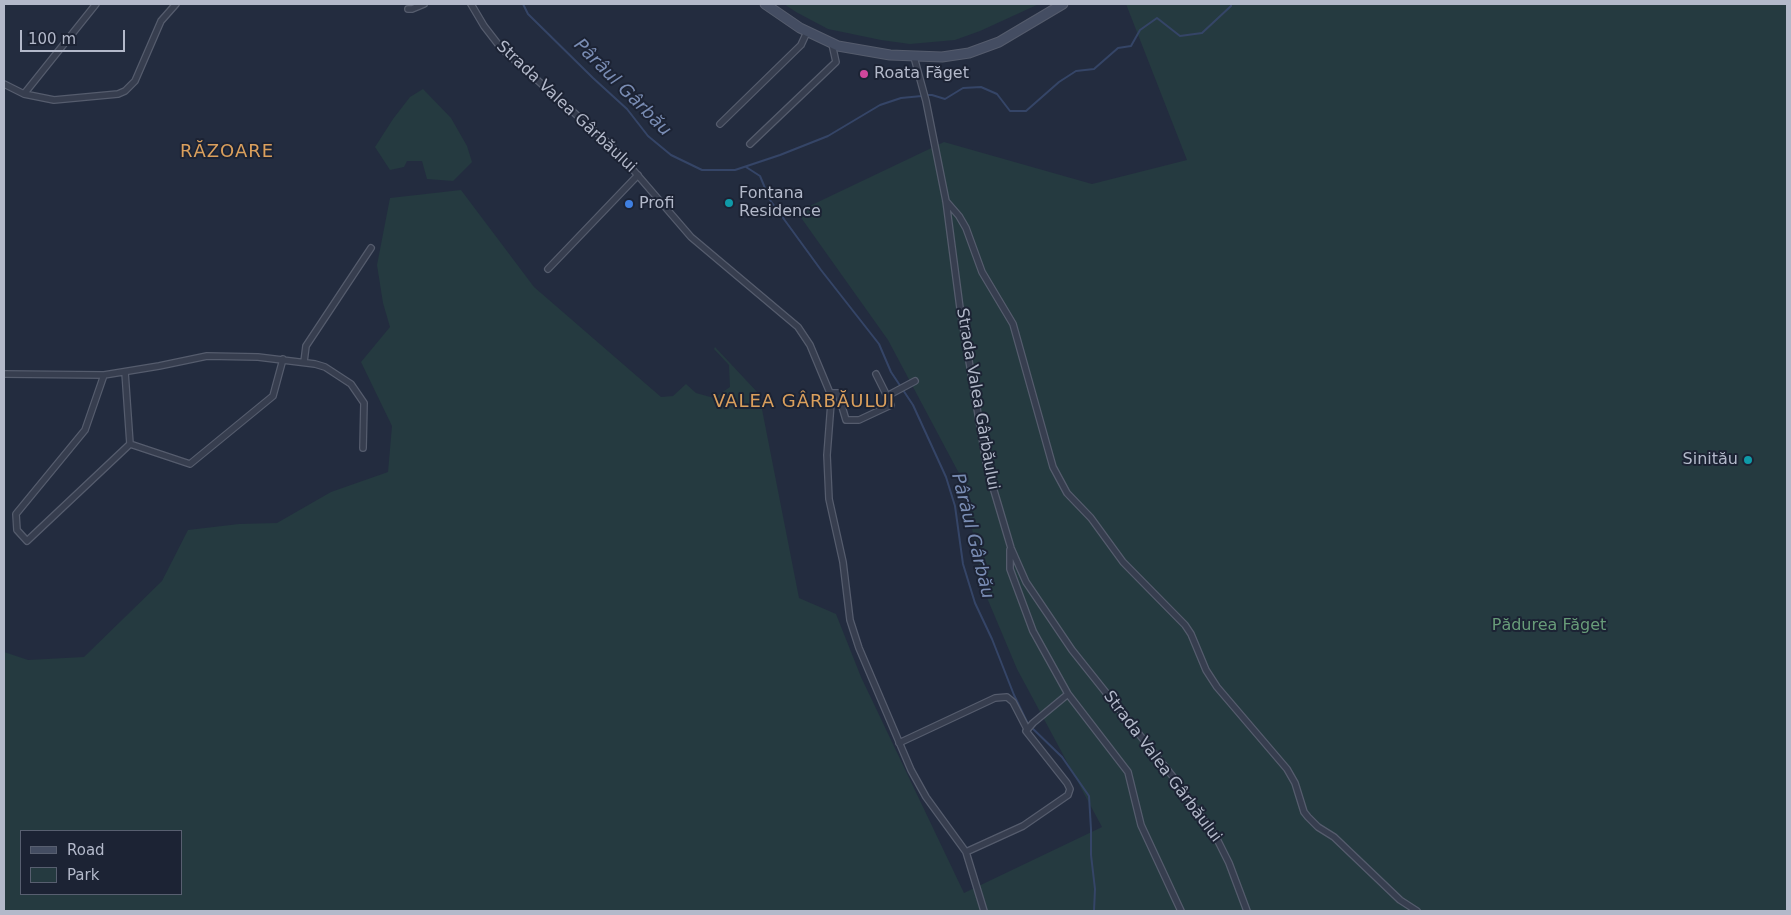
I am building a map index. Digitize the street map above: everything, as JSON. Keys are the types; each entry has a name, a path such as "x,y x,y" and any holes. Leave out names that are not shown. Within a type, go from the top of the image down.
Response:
{"main road":[{"path":"766,4 807,32 832,44 914,57 955,56 984,48 1004,40 1063,4"}],"street":[{"path":"24,94 96,4"},
{"path":"4,84 24,94 54,100 118,94 125,91 135,81 161,21 176,4"},
{"path":"408,9 424,4"},
{"name":"Strada Valea Gârbăului","path":"471,4 494,41 606,142 638,175 691,237 798,327 810,345 830,393"},
{"path":"720,124 801,45 807,32"},
{"path":"750,144 836,62 832,44"},
{"name":"Strada Valea Gârbăului","path":"914,57 926,101 946,201 960,308 987,467 1011,548 1026,582 1052,622 1174,778 1216,837 1229,863 1247,911"},
{"path":"548,269 638,175"},
{"path":"946,201 959,216 966,228 982,272 1013,324 1053,467 1063,486 1091,518 1123,562 1185,625 1191,634 1206,670 1217,687 1287,770 1295,783 1304,812 1308,818 1334,837 1400,900 1417,911"},
{"path":"304,362 306,346 370,248"},
{"path":"4,374 104,375 207,356 258,356 304,362 325,367 351,384 364,403 363,448"},
{"path":"130,444 190,464 273,396 283,359"},
{"path":"104,375 85,430 16,514 16,530 27,541 130,444 126,372"},
{"path":"876,374 891,405 859,420 846,420 838,394 830,393 831,403 826,455 828,499 843,562 850,620 872,680 911,770 926,797 966,852 984,911"},
{"path":"887,396 916,381"},
{"path":"1011,548 1010,569 1033,631 1068,694 1128,772 1141,825 1181,911"},
{"path":"1027,729 1068,694"},
{"path":"899,743 995,698 1007,697 1013,702 1027,729 1067,783 1069,791 1066,797 1023,826 966,852"}],"green space":[{"path":"784,4 1039,4 980,31 955,40 910,44 828,29"},
{"name":"Pădurea Făget","path":"1126,4 1787,4 1787,911 4,911 4,652 28,660 84,657 162,581 188,530 239,524 277,523 331,492 388,472 392,426 361,362 390,327 383,303 377,265 390,198 461,190 534,287 661,397 673,396 686,384 696,393 714,398 730,387 729,365 714,349 715,347 759,394 799,598 836,614 861,677 964,893 1102,827 1017,669 985,593 962,479 888,340 797,212 944,142 1092,184 1187,160"},
{"path":"423,89 451,118 467,146 472,162 453,181 427,179 422,161 407,161 404,167 390,170 375,147 410,97"}],"waterway":[{"name":"Pârâul Gârbău","path":"523,4 528,14 627,109 648,136 671,155 702,170 735,170 780,155 828,136 880,105 901,98 922,96"},
{"path":"927,95 945,99 963,88 981,87 997,94 1010,111 1026,111 1059,82 1076,71 1094,69 1118,48 1131,46 1140,30 1157,18 1180,36 1202,33 1231,4"},
{"name":"Pârâul Gârbău","path":"746,167 760,176 770,200 821,270 879,344 891,372 913,405 946,477 955,506 963,564 975,603 992,639 1014,695 1028,724 1062,757 1089,796 1091,855 1095,889 1094,911"}],"place":[{"name":"Roata Făget","path":"864,74"},
{"name":"Fontana Residence","path":"729,203"},
{"name":"Profi","path":"629,204"},
{"name":"Sinitău","path":"1748,460"}],"district":[{"name":"RĂZOARE","path":"227,152"},
{"name":"VALEA GÂRBĂULUI","path":"804,402"}]}
